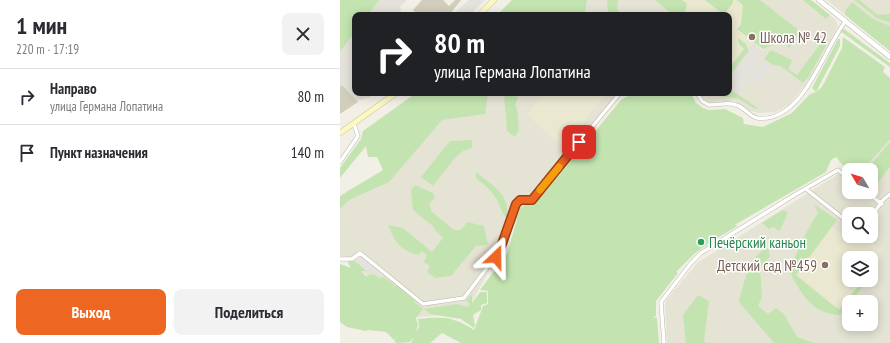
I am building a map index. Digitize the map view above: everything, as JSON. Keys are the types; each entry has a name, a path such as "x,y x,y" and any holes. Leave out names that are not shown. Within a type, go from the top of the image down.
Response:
{"main road":[{"path":"482,12 494,0"},
{"path":"340,133 392,96"}],"street":[{"path":"819,0 890,57"},
{"path":"700,96 706,103 715,105 725,103 736,105 757,118 771,116 782,112 794,104 806,89 834,38 845,22"},
{"path":"340,258 352,260 360,253 423,304 464,298 499,252 516,204 520,200 532,200 618,96"},
{"path":"340,162 358,136 354,124"},
{"path":"664,343 660,302 695,258 838,170 842,173"},
{"path":"806,190 842,218"},
{"path":"878,209 882,202 890,194"},
{"path":"875,199 882,204"}],"shaded area":[{"path":"379,0 407,0 400,7 401,12 370,12"},
{"path":"469,0 485,0 473,12 455,12"},
{"path":"543,0 811,0 836,20 838,26 811,77 790,104 776,112 759,113 749,111 734,101 709,102 702,96 732,96 732,12 533,12"},
{"name":"Школа № 42","path":"673,0 743,0 781,30 763,52 753,43 732,69 732,12 685,12 686,11"},
{"path":"827,0 890,0 890,51 845,15"},
{"path":"352,36 352,96 342,85 340,87 340,52"},
{"path":"752,47 763,55 753,68 758,71 766,62 772,67 757,85 750,80 740,92 733,88 737,82 732,78 732,72"},
{"path":"352,96 371,96 370,97 357,101"},
{"path":"458,96 615,96 526,203 466,313 417,317 345,257 340,256 340,200 347,191 387,172"},
{"path":"542,96 605,96 563,147 527,115"},
{"path":"890,128 890,343 667,343 665,304 667,299 697,263 842,172 842,199 878,199 878,163 855,163 865,157"},
{"name":"Детский сад №459","path":"831,226 840,233 842,233 842,243 872,243 881,250 878,262 878,251 842,251 842,287 858,287 852,295 842,295 842,306 835,307 799,277 797,270"},
{"path":"360,253 385,273 379,275 374,271 368,272 352,259"}],"green space":[{"path":"340,0 379,0 370,12 352,12 352,36 340,52"},
{"path":"512,0 587,0 585,12 500,12"},
{"path":"607,0 618,0 617,9 619,12 608,12"},
{"path":"655,0 682,0 687,4 685,12 669,12"},
{"path":"705,0 733,0 733,3 726,12 720,12"},
{"path":"737,0 760,0 797,29 797,36 789,48 783,41 763,49 737,29 741,25 743,5"},
{"path":"803,0 811,0 830,15 826,19"},
{"path":"854,0 859,0 878,15 890,14 890,23 877,18"},
{"path":"852,2 873,19 890,26 890,51 845,15 845,11"},
{"path":"844,29 890,63 890,67 840,31"},
{"path":"814,37 822,37 828,42 809,76 803,83 781,66 773,65 764,59 771,50 792,60 788,69 797,75 821,43"},
{"path":"843,37 885,67 883,72 890,78 890,139 869,163 842,163 842,164 836,157 831,160 826,172 738,223 735,225 738,226 712,241 694,254 676,272 678,273 656,301 656,316 653,317 657,318 659,343 461,343 442,333 430,343 411,343 414,337 410,342 397,343 394,341 399,335 394,340 386,332 366,331 347,327 340,322 340,264 351,268 348,263 349,259 354,259 366,271 361,271 366,276 374,274 379,278 384,277 394,285 392,287 398,285 395,279 420,301 413,301 423,309 416,318 418,325 416,332 419,327 418,319 434,318 447,318 466,325 474,330 483,306 488,304 488,291 480,290 507,254 520,209 527,204 536,203 621,100 628,96 692,96 696,103 703,108 709,110 725,109 743,118 744,124 763,127 792,113 810,94 816,92 822,87 842,48"},
{"path":"738,38 746,44 749,52 732,78 732,64 744,49 739,44"},
{"path":"838,39 840,39 840,46 816,92 812,88"},
{"path":"733,91 759,109 753,108 743,101 731,97 720,96 732,96"},
{"path":"412,96 488,96 485,114 442,120 389,182 349,200 340,209 340,196 383,170 377,157 368,157 366,146 340,178 340,168 361,139 363,131"},
{"path":"504,96 516,96 518,98 515,105 517,108 519,130 515,137 507,131"},
{"path":"472,140 472,148 463,151 454,159 433,186 421,177 450,141"},
{"path":"890,142 890,167 878,182 878,163 872,163"},
{"path":"476,172 494,186 503,197 508,210 507,219 494,195 476,178"},
{"path":"415,185 433,193 435,197 429,204 432,212 454,230 461,230 467,222 484,226 488,245 476,246 451,276 435,278 427,272 430,266 424,262 427,255 422,251 418,255 402,248 396,241 388,225 403,228 432,252 443,238 434,227 413,210 411,190"},
{"path":"814,204 837,220 796,275 839,310 842,306 842,312 840,315 830,314 815,307 803,295 790,272 802,241 818,213"},
{"path":"783,210 788,212 780,231 773,227 769,229 762,223"},
{"path":"768,248 770,256 760,270 762,297 758,306 768,314 776,308 784,314 797,337 814,343 774,343 739,302 751,263 761,252"},
{"path":"857,287 862,287 856,295 851,295"},
{"path":"480,292 487,292 487,303 481,305 481,310 473,315 475,325 474,328 461,319 430,314 424,309 457,304 467,307 470,304 466,300 472,294 472,303"},
{"path":"698,295 709,301 704,341 707,343 686,343 683,315"}],"building":[{"path":"422,0 443,0 449,6 455,0 461,0 451,12 415,12 413,10"},
{"path":"342,85 358,102 340,114 340,87"}],"slow traffic":[{"path":"540,190 559,167"}],"place":[{"name":"Школа № 42","path":"752,37"},
{"name":"Печёрский каньон","path":"701,242"},
{"name":"Детский сад №459","path":"825,265"}],"route":[{"path":"496,257 516,204 520,200 532,200 579,142"}]}
